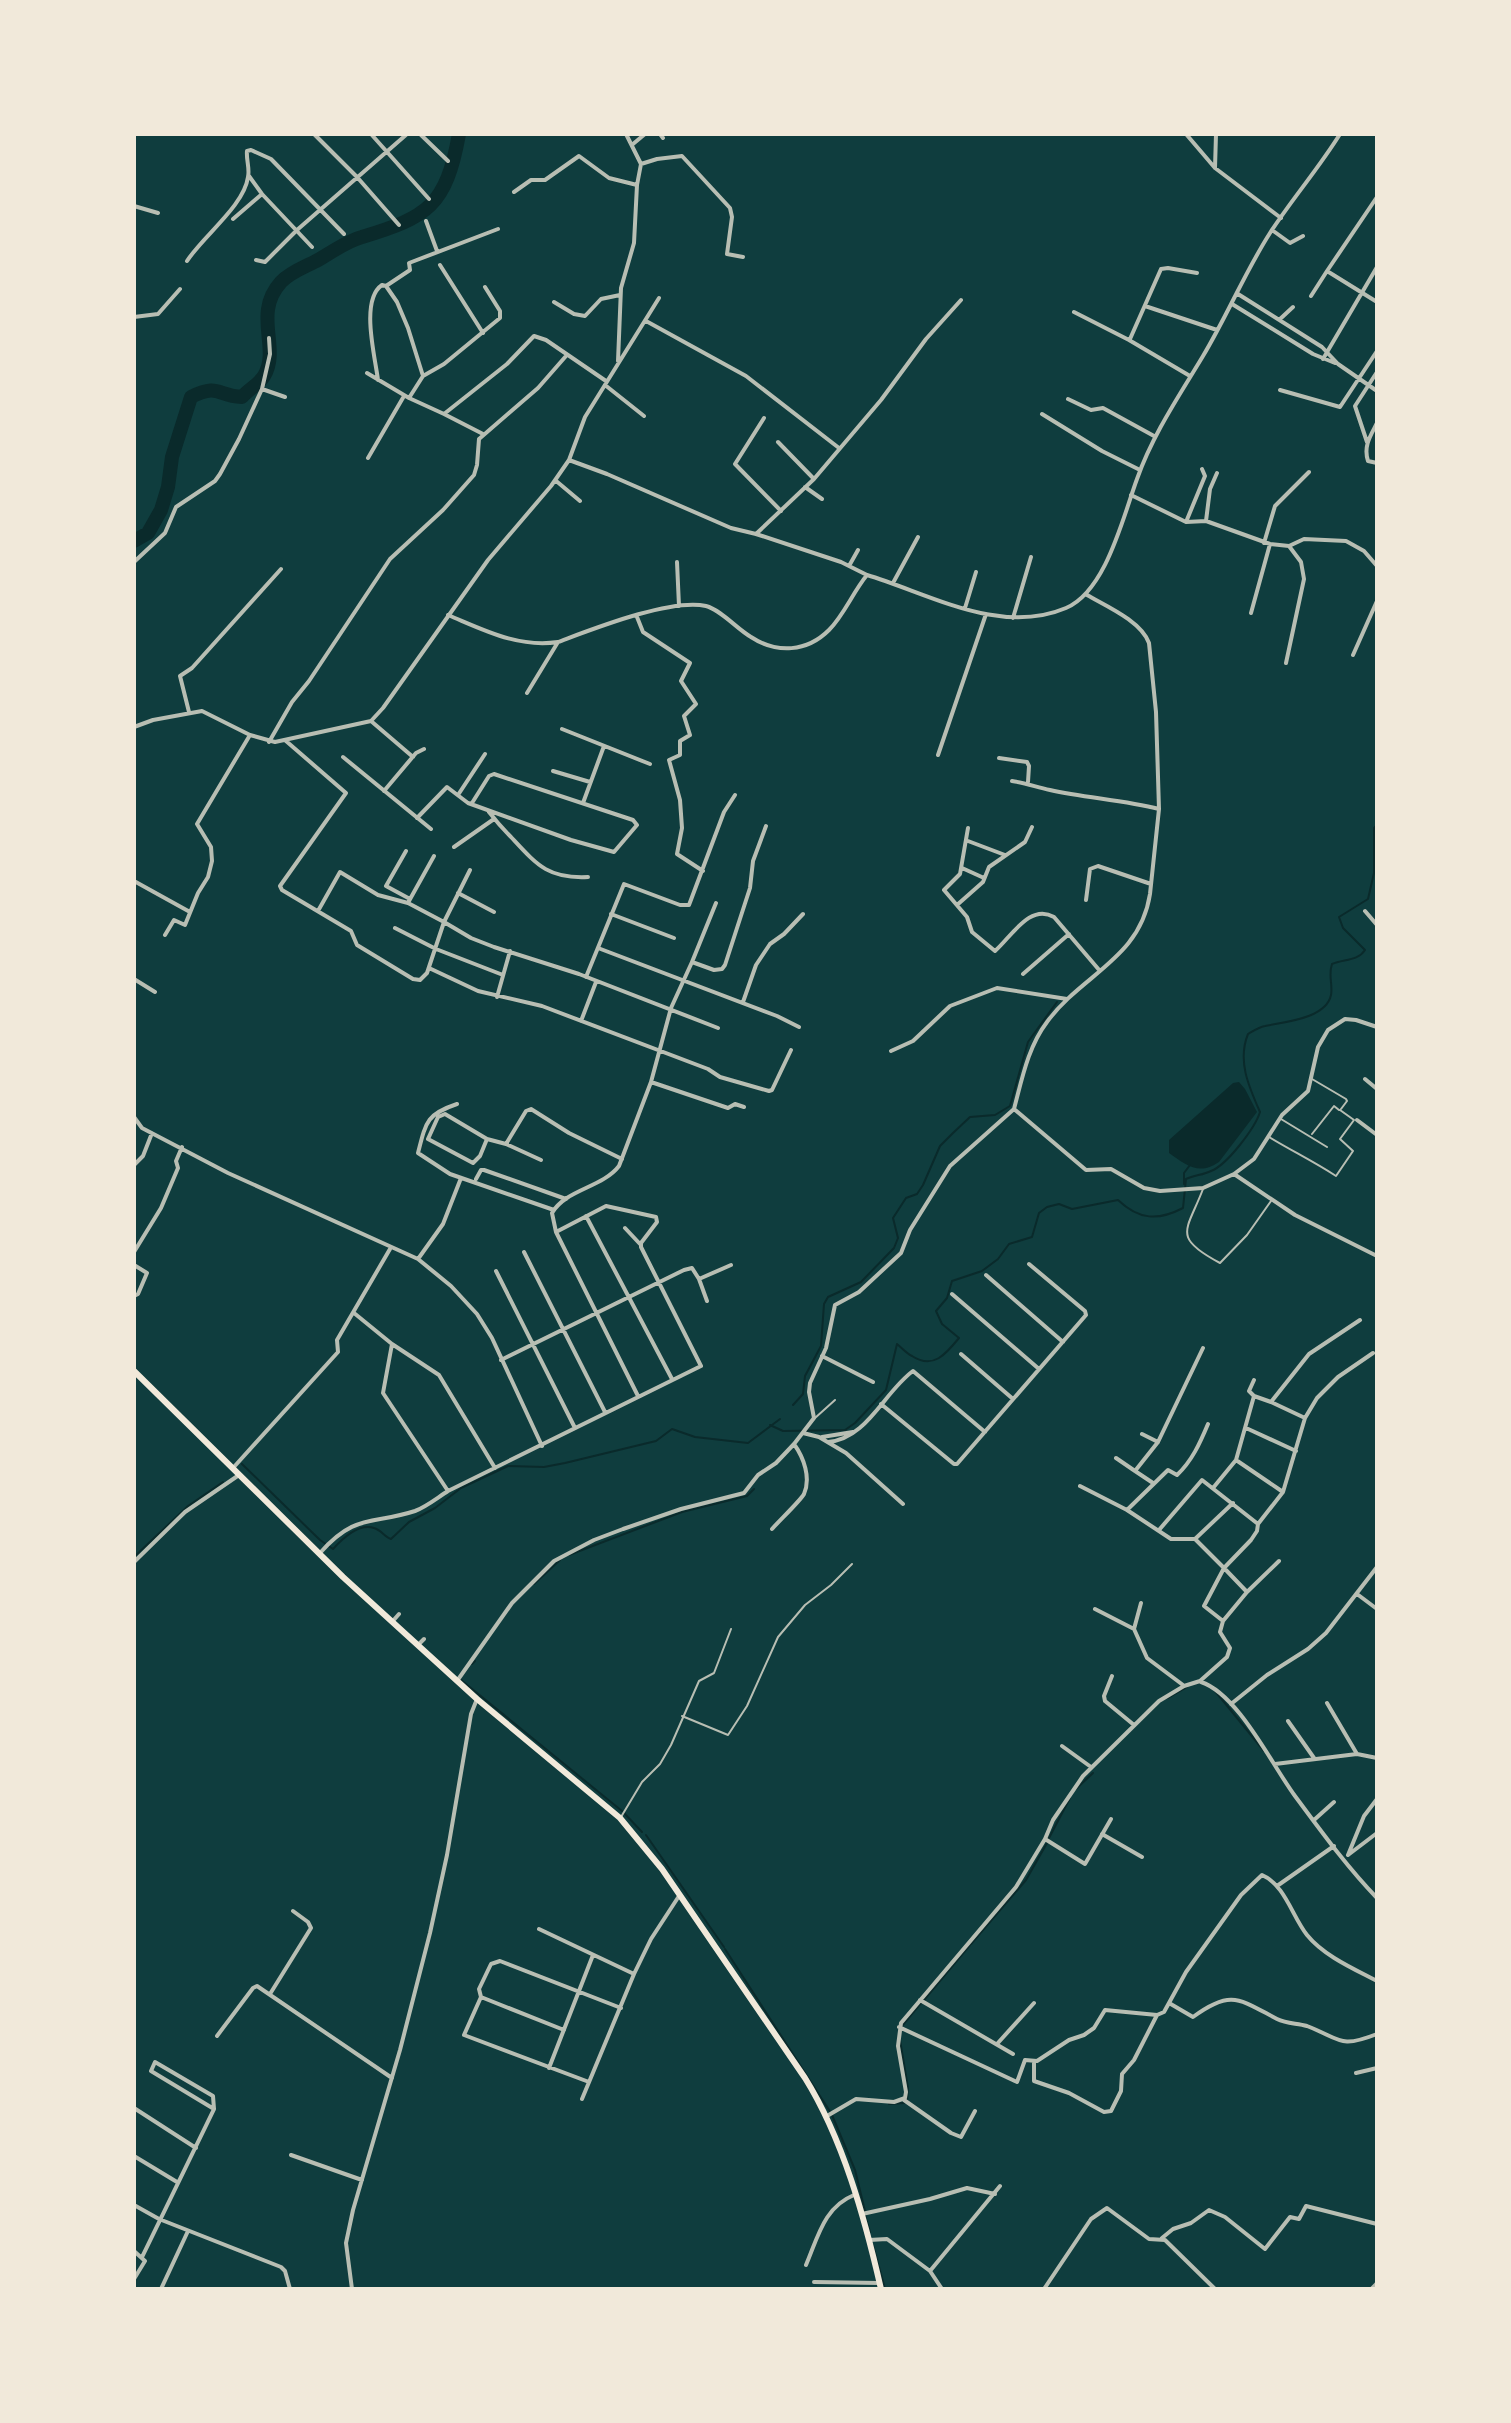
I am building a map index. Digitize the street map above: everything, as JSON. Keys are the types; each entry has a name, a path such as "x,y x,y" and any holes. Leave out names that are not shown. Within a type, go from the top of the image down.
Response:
{"highway":[{"path":"134,1371 322,1550 392,1622 477,1699 618,1816 646,1848 805,2078 827,2116 880,2286"}],"street":[{"path":"314,134 399,225"},
{"path":"371,134 429,199"},
{"path":"256,260 265,262 407,134"},
{"path":"420,134 448,161"},
{"path":"618,361 620,295 637,224 637,185 641,164 626,134"},
{"path":"633,144 645,134"},
{"path":"1186,134 1215,168 1281,218"},
{"path":"1215,168 1216,134"},
{"path":"569,460 731,528 756,534 965,608 1013,618 1050,614 1069,607 1087,595 1101,573 1154,436 1272,230 1340,134"},
{"path":"312,247 249,176 247,151 271,159 344,234"},
{"path":"514,192 531,180 545,180 579,156 609,178 637,185"},
{"path":"641,164 682,156 728,204 732,217 727,254 743,257"},
{"path":"187,261 232,208 249,176"},
{"path":"233,219 262,194"},
{"path":"1311,296 1377,197"},
{"path":"134,206 158,213"},
{"path":"426,221 437,251"},
{"path":"378,380 370,309 375,290 410,270 409,263 498,229"},
{"path":"1272,230 1290,243 1303,236"},
{"path":"440,265 483,333"},
{"path":"1323,359 1377,267"},
{"path":"1129,340 1161,269 1197,273"},
{"path":"1327,271 1377,302"},
{"path":"386,286 403,315 423,376"},
{"path":"368,458 406,397 423,376 444,364 483,333 501,314 485,287"},
{"path":"134,317 158,314 180,289"},
{"path":"1238,294 1327,351 1359,381 1377,391"},
{"path":"554,302 574,314 585,316 601,299 620,295"},
{"path":"134,727 202,711 269,742 286,741 306,733 371,721 509,532 569,460 585,417 659,298"},
{"path":"756,534 814,479 961,300"},
{"path":"1232,304 1323,359 1338,364"},
{"path":"1145,306 1217,330"},
{"path":"1279,320 1293,307"},
{"path":"1074,312 1190,376"},
{"path":"646,321 746,376 839,448"},
{"path":"444,414 507,364 533,337 546,340 606,383 644,416"},
{"path":"134,562 165,533 176,507 215,481 262,389 270,354 269,338"},
{"path":"617,344 630,348"},
{"path":"1280,390 1340,407 1377,351"},
{"path":"269,742 292,702 390,559 443,510 474,475 477,442 483,434 518,408 566,356"},
{"path":"1377,372 1355,406 1367,442 1368,461 1377,463"},
{"path":"367,373 406,397 483,434"},
{"path":"262,389 285,397"},
{"path":"1068,399 1091,410 1103,408 1154,436"},
{"path":"1042,414 1140,470"},
{"path":"764,418 735,464 781,511"},
{"path":"1367,442 1377,423"},
{"path":"778,442 814,479"},
{"path":"1186,522 1205,476 1202,469"},
{"path":"1251,613 1275,506 1309,472"},
{"path":"1206,521 1210,489 1217,473"},
{"path":"555,480 580,501"},
{"path":"805,487 822,499"},
{"path":"1131,495 1186,522 1206,521 1267,543 1289,546 1304,539 1343,541 1364,551 1377,566"},
{"path":"893,583 918,537"},
{"path":"1286,663 1304,579 1301,562 1289,546"},
{"path":"849,566 858,550"},
{"path":"1013,618 1031,557"},
{"path":"677,562 679,606"},
{"path":"189,712 180,676 192,668 281,569"},
{"path":"965,608 976,572"},
{"path":"448,615 516,642 544,644 679,606 710,607 766,645 794,649 829,631 867,575"},
{"path":"457,1681 512,1603 562,1555 609,1534 681,1509 744,1493 758,1475 776,1463 794,1444 813,1420 810,1383 822,1356 835,1305 859,1292 901,1253 915,1222 950,1166 1014,1109 1033,1046 1049,1019 1067,999 1121,955 1132,941 1147,908 1159,809 1156,712 1148,638 1111,608 1087,595"},
{"path":"1353,655 1377,601"},
{"path":"938,755 986,614"},
{"path":"637,617 643,632 690,663 681,681 696,706 684,716 690,736 680,741 680,755 669,760 680,800 682,828 677,854 703,871"},
{"path":"527,693 558,642"},
{"path":"371,721 413,757"},
{"path":"562,729 650,764"},
{"path":"165,935 174,920 185,925 208,877 211,847 197,824 250,735"},
{"path":"286,741 346,791 280,886 354,933 357,945 413,979 422,979 429,968 444,922 470,870"},
{"path":"583,803 604,746"},
{"path":"384,791 413,757 424,749"},
{"path":"458,795 485,754"},
{"path":"343,757 431,829"},
{"path":"999,758 1027,762 1028,782"},
{"path":"553,771 590,782"},
{"path":"417,818 445,787 465,802 580,843 616,852 637,824 494,774 489,776 472,803"},
{"path":"1012,781 1159,809"},
{"path":"586,977 621,888 628,884 688,906 724,812 735,795"},
{"path":"488,810 533,862 567,878 588,877"},
{"path":"454,847 494,819"},
{"path":"692,962 714,970 722,969 725,965 750,888 753,861 766,826"},
{"path":"957,905 984,878 989,867 1025,842 1032,827"},
{"path":"968,828 960,874 944,890 967,917 969,928 993,951 1038,912 1047,913 1054,917 1100,971"},
{"path":"968,841 1005,855"},
{"path":"406,851 386,886 471,938 586,977 718,1028"},
{"path":"409,901 434,856"},
{"path":"1086,900 1090,869 1098,866 1151,884"},
{"path":"962,868 984,878"},
{"path":"318,911 340,872 378,895 409,901"},
{"path":"134,881 190,912"},
{"path":"458,893 494,912"},
{"path":"638,1396 556,1232 554,1210 566,1199 614,1173 622,1159 651,1082 671,1008 716,903"},
{"path":"1365,911 1377,925"},
{"path":"611,914 674,938"},
{"path":"743,1002 756,965 770,944 803,914"},
{"path":"395,928 436,949 503,975"},
{"path":"1023,974 1069,934"},
{"path":"598,948 743,1002 799,1027"},
{"path":"497,997 510,951"},
{"path":"429,968 461,985 497,997 542,1006 708,1069 720,1077 769,1091 791,1050"},
{"path":"134,979 155,992"},
{"path":"581,1021 596,982"},
{"path":"891,1051 913,1041 950,1006 997,988 1067,999"},
{"path":"1014,1109 1086,1170 1111,1169 1150,1190 1203,1188 1234,1174 1254,1159 1280,1118 1308,1091 1318,1047 1335,1024 1350,1019 1377,1027"},
{"path":"1365,1079 1377,1089"},
{"path":"651,1082 728,1108 735,1104 744,1107"},
{"path":"457,1104 435,1111 430,1116 418,1153 445,1172 554,1210"},
{"path":"506,1144 526,1111 531,1109 569,1133 622,1159"},
{"path":"487,1139 476,1163 428,1139 438,1117 445,1114 487,1139 541,1160"},
{"path":"134,1117 142,1128 228,1173 418,1259 451,1286 477,1314 542,1446"},
{"path":"1357,1120 1377,1135"},
{"path":"134,1165 143,1156 152,1133"},
{"path":"134,1252 161,1208 178,1168 176,1161 182,1147"},
{"path":"476,1179 484,1170 566,1199"},
{"path":"1234,1174 1295,1215 1377,1256"},
{"path":"418,1259 443,1224 461,1178"},
{"path":"556,1232 610,1206 656,1217 658,1220 640,1244"},
{"path":"586,1216 672,1379"},
{"path":"322,1550 360,1521 416,1510 448,1491 701,1366 640,1244 625,1228"},
{"path":"233,1468 338,1352 337,1340 390,1248"},
{"path":"524,1252 605,1412"},
{"path":"881,1404 957,1464 1085,1317 1085,1311 1029,1264"},
{"path":"134,1265 147,1273 138,1294 134,1296"},
{"path":"699,1279 731,1265"},
{"path":"501,1360 690,1267 699,1279 707,1301"},
{"path":"496,1271 575,1428"},
{"path":"986,1275 1063,1342"},
{"path":"952,1294 1039,1369"},
{"path":"354,1313 392,1344 439,1375 495,1468"},
{"path":"1271,1402 1309,1354 1360,1320"},
{"path":"392,1344 383,1393 448,1491"},
{"path":"1135,1471 1158,1442 1203,1348"},
{"path":"1223,1621 1204,1606 1224,1568 1251,1540 1258,1524 1283,1492 1305,1418 1325,1388 1373,1353"},
{"path":"961,1354 1013,1400"},
{"path":"822,1356 873,1382"},
{"path":"828,1442 839,1441 856,1432 911,1371 915,1371 985,1432"},
{"path":"1254,1380 1249,1390 1254,1396 1305,1418"},
{"path":"1213,1488 1236,1460 1254,1396"},
{"path":"1127,1510 1168,1470 1177,1475 1183,1470 1208,1424"},
{"path":"1246,1428 1296,1451"},
{"path":"805,1431 858,1462 903,1504"},
{"path":"819,1437 856,1432"},
{"path":"1142,1434 1158,1442"},
{"path":"772,1529 804,1494 806,1476 803,1456 794,1444"},
{"path":"1116,1458 1153,1483"},
{"path":"1236,1460 1283,1492"},
{"path":"134,1562 185,1512 240,1474"},
{"path":"1159,1530 1204,1480 1258,1524"},
{"path":"1080,1486 1127,1510 1171,1539 1195,1539 1233,1503"},
{"path":"1195,1539 1247,1592"},
{"path":"904,2100 906,2092 898,2046 899,2027 1016,1887 1053,1820 1091,1767 1159,1701 1184,1686 1200,1681 1229,1653 1229,1646 1220,1634 1223,1621 1279,1561"},
{"path":"1231,1704 1326,1633 1377,1567"},
{"path":"1357,1594 1377,1609"},
{"path":"1134,1629 1141,1603"},
{"path":"1095,1609 1134,1629 1147,1658 1184,1686"},
{"path":"392,1622 399,1614"},
{"path":"418,1645 424,1639"},
{"path":"1112,1676 1104,1698 1134,1725"},
{"path":"1200,1681 1226,1697 1293,1794 1377,1898"},
{"path":"352,2289 346,2243 430,1933 471,1714 477,1699"},
{"path":"1327,1703 1357,1754"},
{"path":"1288,1721 1315,1759"},
{"path":"1062,1746 1091,1767"},
{"path":"1275,1764 1357,1754 1377,1758"},
{"path":"1345,1857 1364,1816 1377,1799"},
{"path":"1314,1820 1334,1802"},
{"path":"1045,1839 1084,1864 1111,1819"},
{"path":"1345,1857 1377,1833"},
{"path":"1102,1834 1142,1857"},
{"path":"1277,1886 1334,1846"},
{"path":"899,2027 1016,2082 1025,2060 1034,2061 1094,2028 1105,2010 1161,2014 1186,1972 1249,1884 1262,1875 1277,1886 1309,1936 1345,1964 1377,1981"},
{"path":"582,2099 634,1974 651,1939 679,1896"},
{"path":"270,1994 311,1928 293,1911"},
{"path":"539,1929 634,1974"},
{"path":"549,2069 593,1955"},
{"path":"589,2082 464,2035 481,1997 479,1989 491,1964 500,1961 621,2008"},
{"path":"217,2036 257,1986 392,2078"},
{"path":"481,1997 564,2030"},
{"path":"1169,2003 1193,2017 1207,2005 1236,1999 1279,2020 1305,2026 1339,2042 1357,2042 1377,2034"},
{"path":"920,2000 1013,2054"},
{"path":"997,2044 1034,2003"},
{"path":"1034,2061 1034,2081 1069,2093 1107,2112 1113,2108 1121,2091 1122,2074 1134,2060 1157,2015"},
{"path":"142,2257 214,2109 213,2096 155,2062 151,2071 214,2109"},
{"path":"1356,2073 1377,2068"},
{"path":"827,2116 856,2099 904,2100 961,2137 975,2111"},
{"path":"134,2108 196,2148"},
{"path":"291,2155 362,2180"},
{"path":"134,2156 177,2182"},
{"path":"930,2271 1000,2186"},
{"path":"860,2214 967,2188 995,2194"},
{"path":"806,2265 832,2209 854,2195"},
{"path":"134,2205 159,2219 281,2267 290,2289"},
{"path":"1044,2289 1091,2219 1106,2208 1149,2239 1162,2238 1211,2210 1228,2219 1265,2249 1290,2217 1299,2219 1306,2206 1377,2224"},
{"path":"161,2289 188,2231"},
{"path":"1162,2238 1215,2289"},
{"path":"868,2240 887,2239 930,2271 942,2289"},
{"path":"134,2251 145,2261 134,2279"},
{"path":"814,2282 880,2286"},
{"path":"1372,2289 1377,2284"}],"lane":[{"path":"1311,1078 1346,1099 1340,1110"},
{"path":"1268,1137 1294,1153 1308,1157 1336,1176 1353,1151 1340,1139 1354,1120 1334,1106 1311,1135"},
{"path":"1280,1118 1327,1147"},
{"path":"1203,1188 1185,1228 1186,1235 1188,1241 1220,1263 1254,1227 1271,1201"},
{"path":"813,1420 835,1400"},
{"path":"682,1716 728,1735 747,1706 778,1637 805,1605 852,1564"},
{"path":"618,1816 666,1755 699,1681 714,1673 731,1629"}],"water":[{"path":"1239,1082 1257,1112 1219,1162 1205,1168 1193,1167 1169,1153 1169,1140 1233,1083"}],"waterway":[{"path":"134,541 148,533 161,510 172,457 191,397 208,391 242,397 264,376 270,354 268,306 281,282 345,244 418,215 440,193 448,178 459,134"},
{"path":"770,1425 783,1431 845,1430 886,1390 897,1344 920,1360 933,1361 944,1354 959,1338 942,1324 936,1311 947,1298 952,1281 982,1271 998,1259 1009,1244 1032,1237 1039,1213 1047,1207 1059,1204 1072,1209 1118,1200 1134,1212 1149,1216 1165,1215 1183,1208 1186,1179 1211,1171 1225,1162 1247,1136 1260,1112 1244,1064 1248,1034 1261,1027 1303,1018 1321,1009 1331,995 1332,964 1355,958 1365,950 1343,928 1339,917 1368,899 1374,873 1374,828 1377,825"},
{"path":"793,1405 803,1394 805,1376 821,1346 824,1304 828,1297 861,1282 894,1248 898,1238 893,1218 906,1198 917,1194 923,1185 940,1146 970,1117 995,1115 1010,1106 1028,1042 1057,1002"},
{"path":"1184,1184 1184,1173 1190,1165"},
{"path":"242,1464 333,1549 357,1530 368,1527 391,1539 409,1522 435,1508 461,1488 508,1466 544,1467 565,1463 656,1441 672,1429 695,1437 748,1443 780,1419"},
{"path":"134,1557 188,1506 223,1482"},
{"path":"569,1555 682,1512 747,1496 754,1489"},
{"path":"534,1584 560,1560"},
{"path":"472,1664 475,1661"},
{"path":"461,1680 622,1811"},
{"path":"1168,1698 1187,1687"},
{"path":"1215,1691 1264,1751"},
{"path":"1076,1789 1093,1773"},
{"path":"1049,1838 1070,1798"},
{"path":"624,1813 642,1832"},
{"path":"646,1835 724,1947"},
{"path":"971,1944 1026,1880 1047,1843"},
{"path":"924,2000 970,1945"},
{"path":"725,1949 831,2113"},
{"path":"902,2026 921,2003"},
{"path":"900,2040 908,2088 907,2101"},
{"path":"889,2104 904,2103"},
{"path":"832,2115 855,2170 865,2211"},
{"path":"865,2215 870,2232"},
{"path":"873,2245 885,2289"}]}
